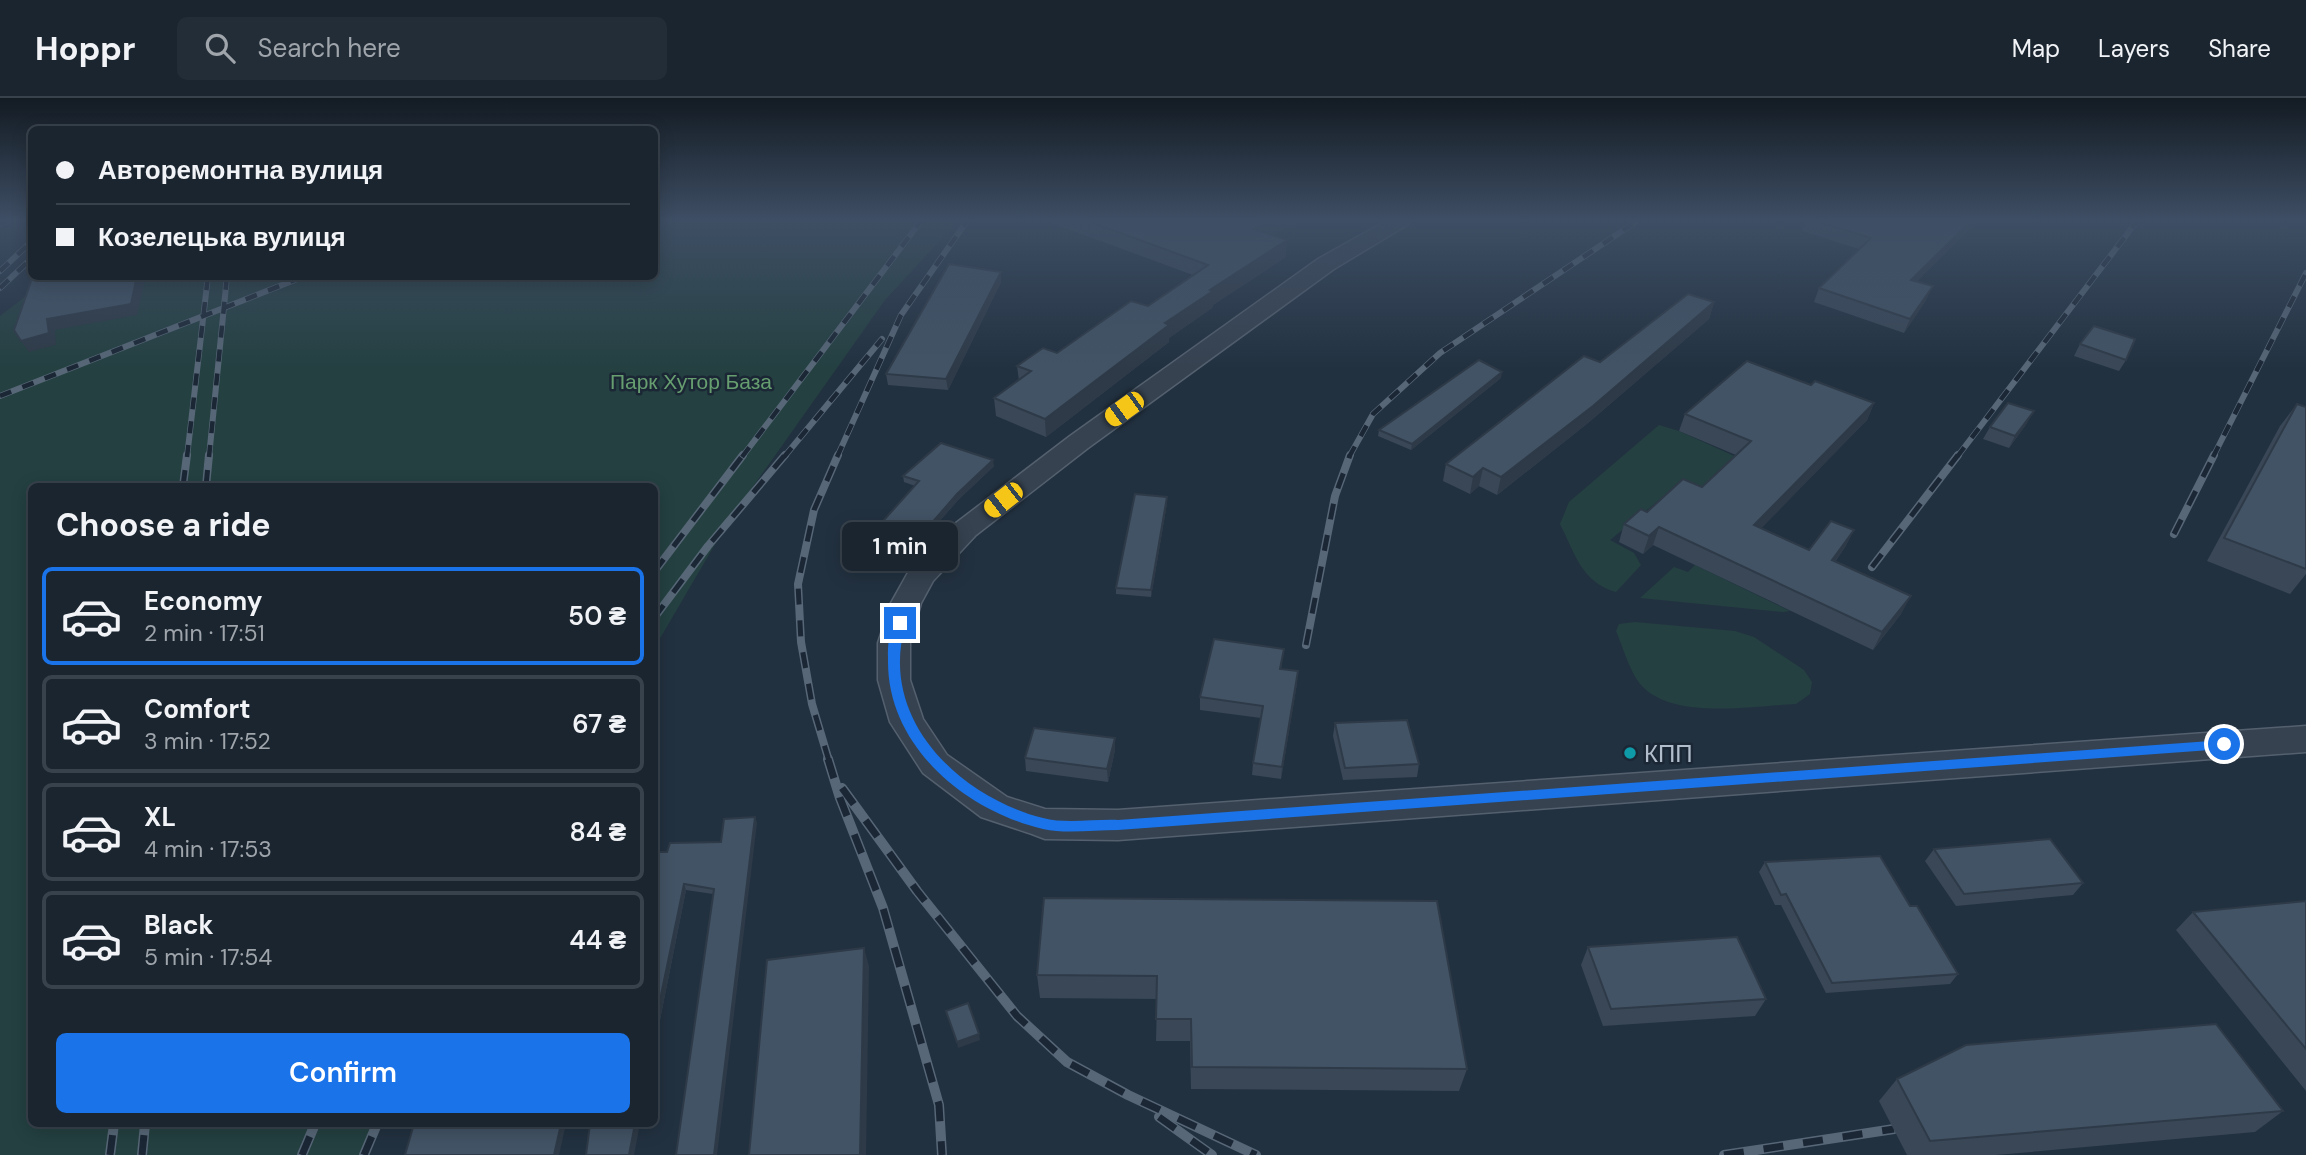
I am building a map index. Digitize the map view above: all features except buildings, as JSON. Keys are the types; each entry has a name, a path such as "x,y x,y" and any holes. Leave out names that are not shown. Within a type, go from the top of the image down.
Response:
{"street":[{"path":"1317,270 1090,433 1007,497 966,529 921,576 906,603 894,643 894,680 907,722 935,764 994,807 1045,824 1118,825 2306,738"}],"green space":[{"name":"Парк Хутор База","path":"658,270 912,270 885,300 728,522 658,642 658,483 28,483 28,1127 377,1127 369,1155 0,1155 0,316 47,280 658,280"},
{"path":"1659,425 1679,431 1743,460 1695,505 1669,492 1610,540 1634,553 1641,565 1616,592 1587,574 1560,524 1569,502"},
{"path":"1695,565 1790,611 1640,598 1674,567 1688,572"},
{"path":"1635,622 1735,631 1754,637 1804,670 1812,682 1810,694 1796,704 1736,708 1693,707 1656,697 1638,681 1616,631 1619,624"}],"railway":[{"path":"0,288 19,270"},
{"path":"742,457 884,270"},
{"path":"837,457 901,315 932,270"},
{"path":"1350,456 1373,414 1440,353 1563,270"},
{"path":"1957,457 2099,270"},
{"path":"2213,457 2306,273"},
{"path":"203,316 208,280"},
{"path":"224,308 227,280"},
{"path":"224,308 295,280"},
{"path":"203,316 224,308"},
{"path":"209,457 224,308"},
{"path":"0,396 203,316"},
{"path":"187,457 203,316"},
{"path":"784,457 882,339"},
{"path":"183,483 187,455"},
{"path":"206,483 209,455"},
{"path":"658,567 743,455"},
{"path":"658,613 708,546 785,455"},
{"path":"829,761 812,704 801,642 798,584 814,510 838,455"},
{"path":"1872,567 1958,455"},
{"path":"2174,534 2214,455"},
{"path":"1306,645 1335,496 1350,456"},
{"path":"828,759 840,798 883,908 939,1105 942,1155"},
{"path":"842,788 917,891 1017,1016 1067,1062 1128,1095 1256,1155"},
{"path":"1159,1117 1212,1155"},
{"path":"110,1155 114,1127"},
{"path":"142,1155 145,1127"},
{"path":"302,1155 314,1127"},
{"path":"364,1155 376,1127"},
{"path":"1724,1155 1894,1129"}],"place":[{"name":"КПП","path":"1630,753"}],"route":[{"path":"900,623 894,643 894,680 907,722 935,764 994,807 1045,824 1118,825 2224,744"}]}
